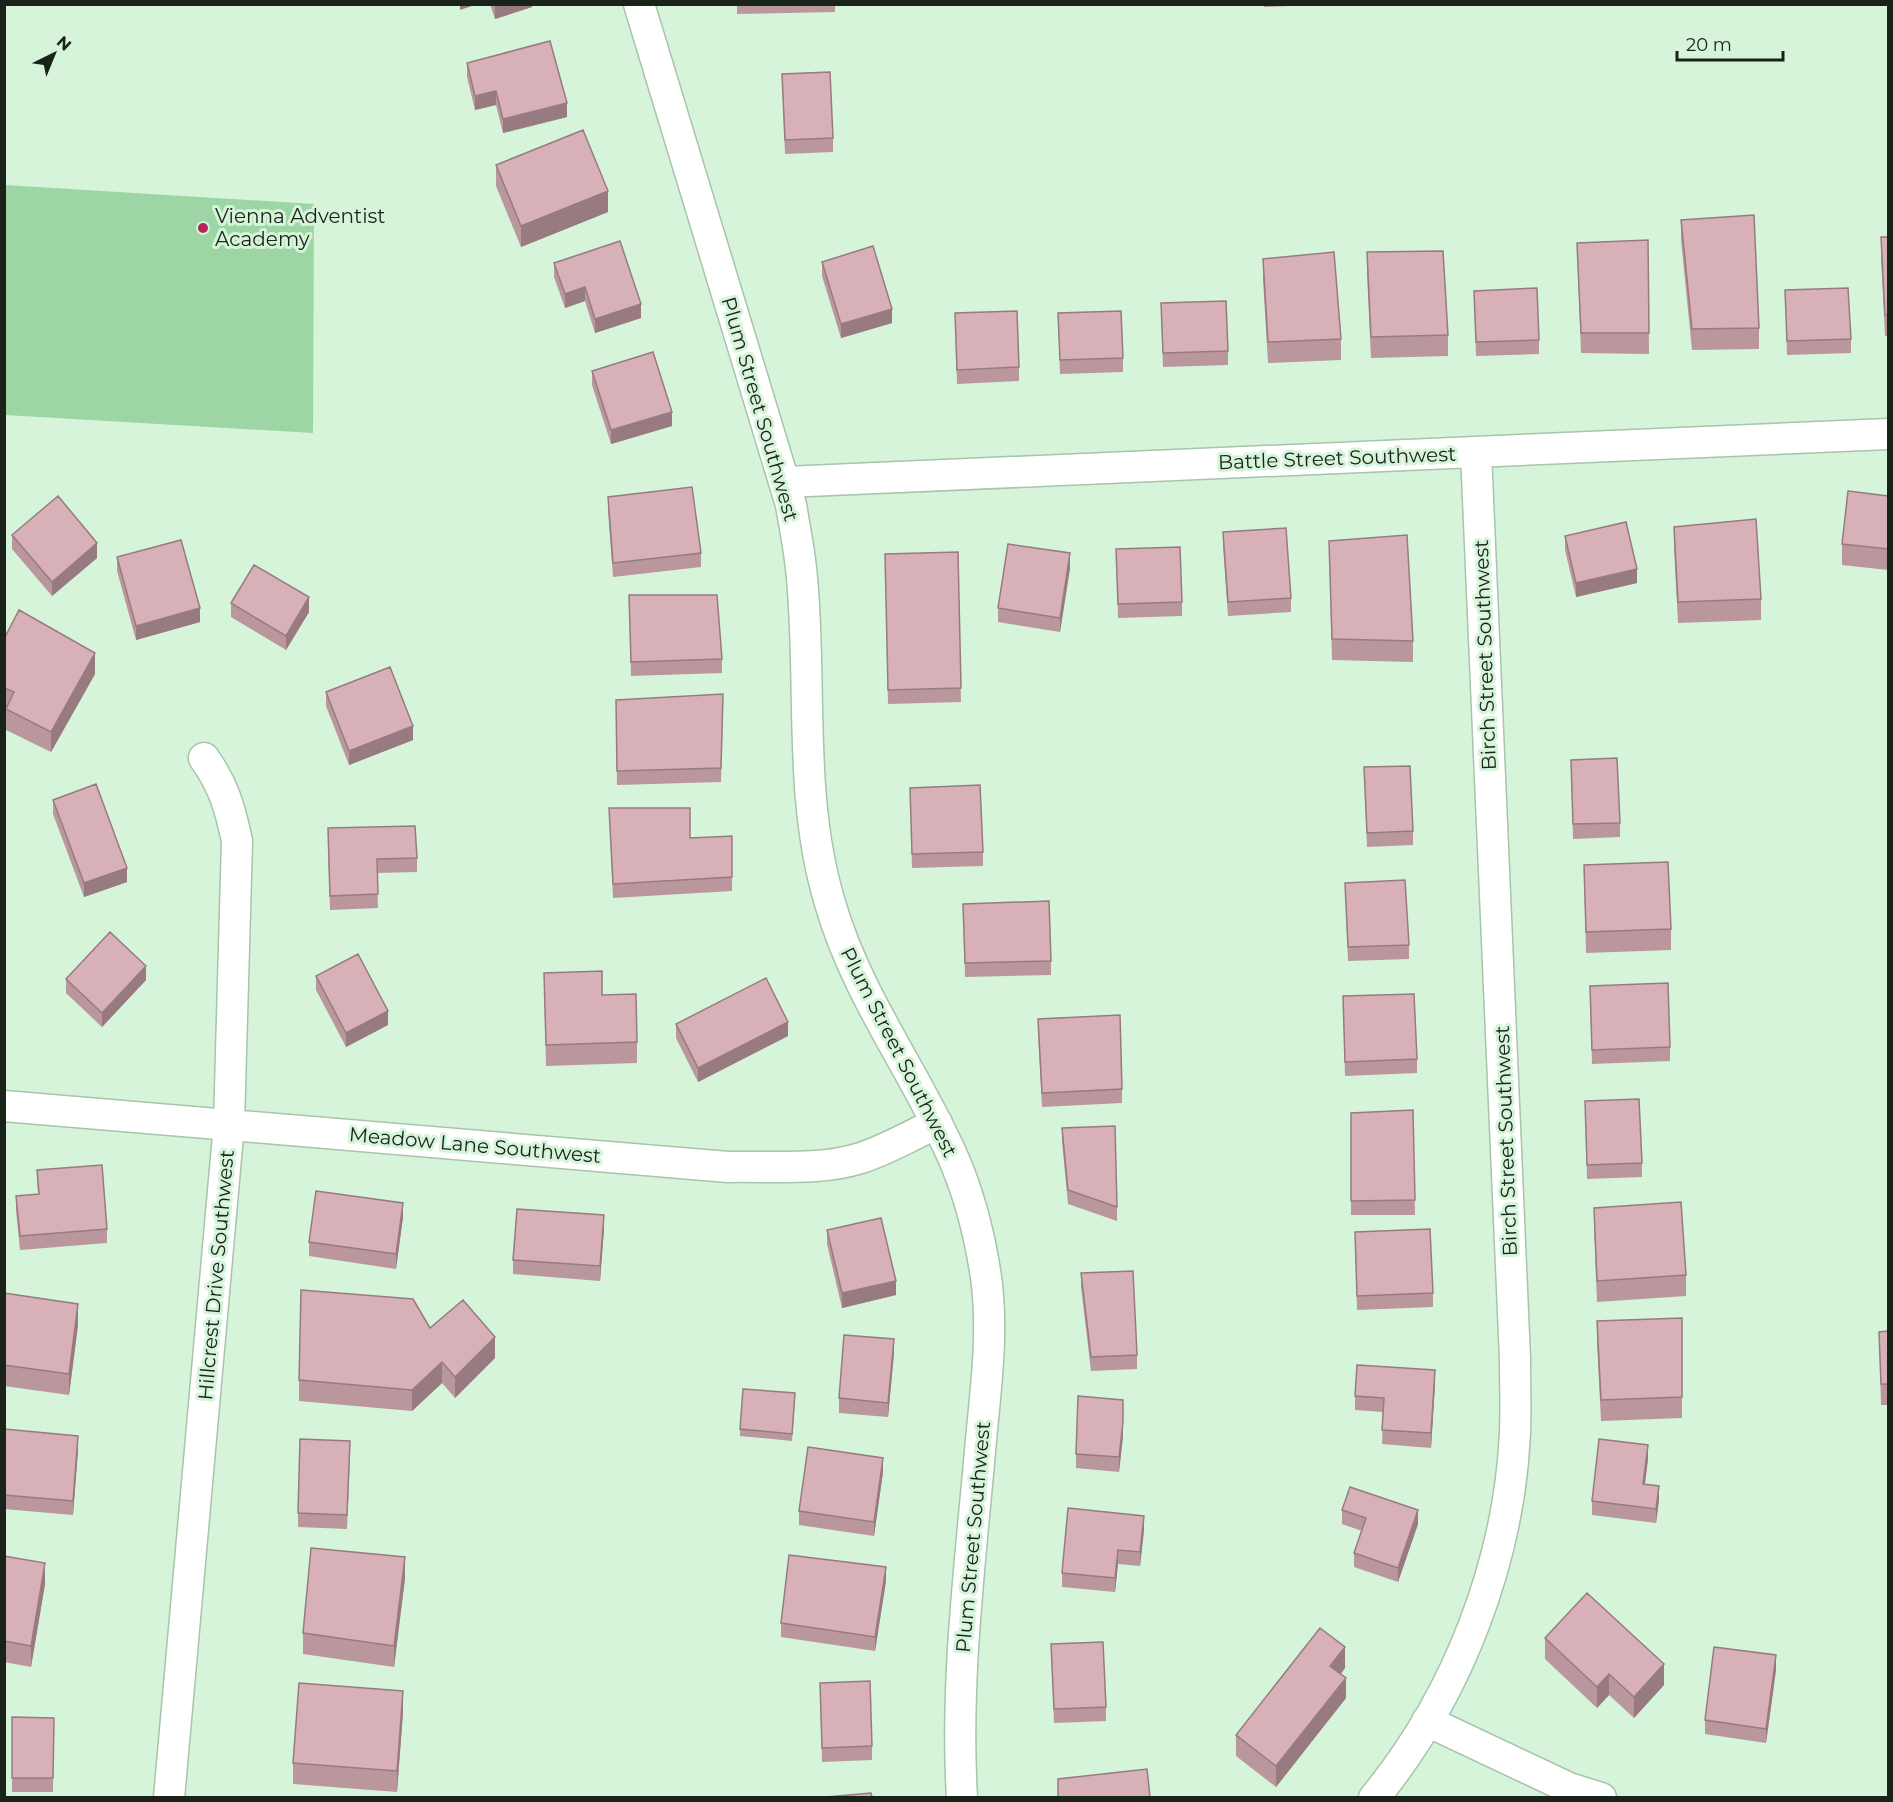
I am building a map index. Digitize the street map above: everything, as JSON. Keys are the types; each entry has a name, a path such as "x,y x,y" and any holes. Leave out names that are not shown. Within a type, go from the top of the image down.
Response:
{"street":[{"name":"Plum Street Southwest","path":"639,4 791,505 802,578 809,772 815,837 829,903 853,968 937,1123 954,1159 973,1215 986,1278 989,1344 961,1676 962,1797"},
{"name":"Battle Street Southwest","path":"785,482 1888,434"},
{"name":"Birch Street Southwest","path":"1374,1797 1393,1774 1427,1721 1461,1657 1486,1589 1506,1512 1515,1434 1515,1347 1476,452"},
{"name":"Hillcrest Drive Southwest","path":"169,1797 229,1124 237,841 229,803 214,772 204,758"},
{"name":"Meadow Lane Southwest","path":"4,1106 728,1167 820,1166 860,1159 937,1123"},
{"path":"1427,1721 1569,1788 1601,1797"}],"green space":[{"path":"5,185 314,204 313,433 5,415"}],"building":[{"path":"550,41 567,103 503,119 496,91 475,96 467,63"},
{"path":"830,72 833,138 785,140 782,74"},
{"path":"583,130 608,191 521,226 496,165"},
{"path":"1754,215 1759,328 1692,329 1681,220"},
{"path":"1881,237 1888,237 1888,315 1885,315"},
{"path":"1648,240 1649,333 1581,333 1577,243"},
{"path":"620,241 641,304 595,319 585,287 565,294 554,263"},
{"path":"873,246 892,309 841,324 822,262"},
{"path":"1443,251 1448,335 1371,337 1367,252"},
{"path":"1334,252 1341,339 1268,342 1263,259"},
{"path":"1537,288 1539,340 1476,342 1474,291"},
{"path":"1848,288 1851,339 1787,341 1785,290"},
{"path":"1226,301 1228,351 1163,353 1161,303"},
{"path":"1017,311 1019,367 957,370 955,313"},
{"path":"1121,311 1123,358 1060,360 1058,313"},
{"path":"653,352 672,412 611,430 592,371"},
{"path":"692,487 701,553 613,563 608,497"},
{"path":"1848,491 1888,496 1888,549 1842,544"},
{"path":"58,496 97,543 52,582 12,535"},
{"path":"1756,519 1761,599 1678,602 1674,527"},
{"path":"1626,522 1637,569 1576,583 1565,536"},
{"path":"1286,528 1291,598 1228,602 1223,532"},
{"path":"1407,535 1413,641 1332,639 1329,541"},
{"path":"181,540 200,608 136,626 117,557"},
{"path":"1008,544 1070,553 1060,618 998,608"},
{"path":"1180,547 1182,602 1118,604 1116,549"},
{"path":"958,552 961,688 888,690 885,554"},
{"path":"254,565 309,597 286,636 231,603"},
{"path":"629,595 717,595 722,659 631,662"},
{"path":"19,610 95,653 51,732 6,709 14,692 4,688 4,639"},
{"path":"390,667 413,726 349,751 326,692"},
{"path":"723,694 721,768 617,771 616,700"},
{"path":"1617,758 1620,823 1573,824 1571,760"},
{"path":"1410,766 1413,831 1367,833 1364,767"},
{"path":"96,784 127,868 84,883 53,800"},
{"path":"980,785 983,852 912,854 910,788"},
{"path":"609,808 690,808 690,838 732,836 732,877 613,884"},
{"path":"415,826 417,858 377,859 378,894 330,896 328,828"},
{"path":"1668,862 1671,929 1586,932 1584,865"},
{"path":"1405,880 1409,945 1348,947 1345,883"},
{"path":"1049,901 1051,961 965,963 963,904"},
{"path":"110,932 146,966 102,1013 66,979"},
{"path":"358,954 388,1011 346,1033 316,976"},
{"path":"602,971 602,995 636,994 637,1042 546,1045 544,973"},
{"path":"766,978 788,1022 698,1068 676,1024"},
{"path":"1668,983 1670,1047 1592,1050 1590,986"},
{"path":"1414,994 1417,1059 1345,1062 1343,996"},
{"path":"1120,1015 1122,1089 1042,1093 1038,1019"},
{"path":"1639,1099 1642,1163 1587,1165 1585,1101"},
{"path":"1413,1110 1415,1200 1351,1201 1351,1113"},
{"path":"1115,1126 1117,1207 1068,1190 1062,1128"},
{"path":"102,1165 107,1229 20,1236 16,1196 39,1194 37,1170"},
{"path":"316,1191 403,1203 396,1254 309,1242"},
{"path":"1681,1202 1686,1275 1597,1281 1594,1208"},
{"path":"517,1209 604,1215 600,1266 513,1260"},
{"path":"881,1218 896,1281 842,1293 827,1230"},
{"path":"1430,1229 1433,1293 1357,1296 1355,1232"},
{"path":"1133,1271 1137,1355 1091,1357 1081,1273"},
{"path":"301,1290 413,1299 430,1328 463,1300 495,1337 455,1377 442,1362 412,1390 299,1380"},
{"path":"4,1293 78,1304 69,1374 4,1365"},
{"path":"1682,1318 1682,1397 1601,1400 1597,1321"},
{"path":"1888,1331 1888,1384 1881,1384 1879,1332"},
{"path":"844,1335 894,1339 888,1403 839,1398"},
{"path":"1357,1365 1435,1370 1431,1433 1382,1430 1384,1398 1355,1396"},
{"path":"743,1389 795,1393 792,1434 740,1429"},
{"path":"1078,1396 1123,1400 1119,1457 1076,1454"},
{"path":"4,1429 78,1436 73,1501 4,1495"},
{"path":"300,1439 350,1441 347,1515 298,1513"},
{"path":"1599,1439 1648,1445 1643,1484 1659,1486 1656,1509 1592,1501"},
{"path":"808,1447 883,1458 874,1522 799,1511"},
{"path":"1350,1487 1418,1510 1398,1568 1354,1553 1366,1518 1342,1510"},
{"path":"1068,1508 1144,1516 1140,1552 1118,1550 1115,1578 1062,1573"},
{"path":"311,1548 405,1557 394,1646 303,1633"},
{"path":"789,1555 886,1567 875,1637 781,1623"},
{"path":"4,1556 45,1563 31,1646 4,1641"},
{"path":"1587,1593 1664,1664 1634,1697 1609,1674 1597,1687 1545,1638"},
{"path":"1320,1628 1345,1647 1330,1666 1346,1678 1276,1766 1236,1735"},
{"path":"1103,1642 1106,1707 1054,1709 1051,1644"},
{"path":"1714,1647 1776,1655 1766,1729 1705,1720"},
{"path":"870,1681 872,1746 822,1748 820,1683"},
{"path":"299,1683 403,1691 397,1771 293,1763"},
{"path":"12,1717 54,1718 53,1778 12,1778"},
{"path":"1147,1769 1150,1797 1058,1797 1058,1779"},
{"path":"871,1793 872,1797 826,1797"}],"place":[{"name":"Vienna Adventist Academy","path":"203,228"}]}
